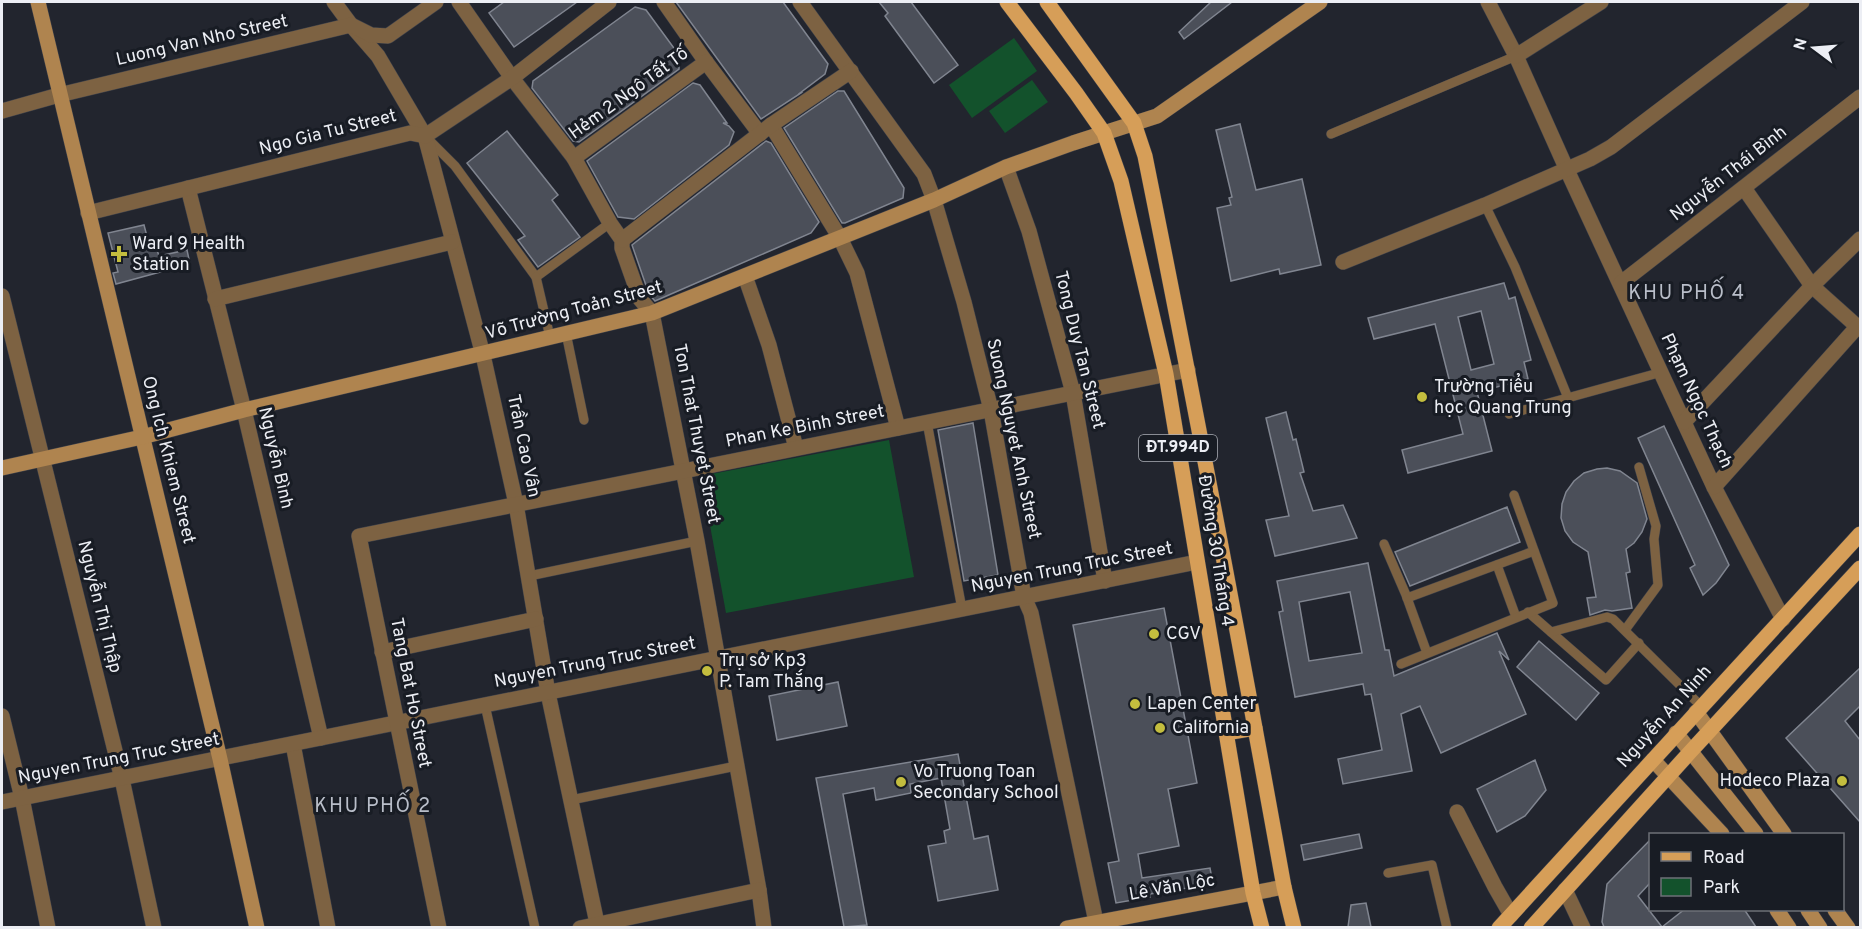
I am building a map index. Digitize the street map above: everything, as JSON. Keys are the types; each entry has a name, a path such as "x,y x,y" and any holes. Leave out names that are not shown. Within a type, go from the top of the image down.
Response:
{"main road":[{"name":"Đường 30 Tháng 4","path":"1006,2 1104,133 1121,181 1166,375 1253,893 1262,927"},
{"name":"Đường 30 Tháng 4","path":"1047,2 1134,123 1145,156 1229,582 1284,887 1294,927"},
{"name":"Nguyễn An Ninh","path":"1499,927 1860,534"},
{"path":"1531,927 1860,568"},
{"path":"1226,733 1255,728"}],"street":[{"name":"Ong Ich Khiem Street","path":"38,2 220,759 257,927"},
{"name":"Trần Cao Vân","path":"334,2 351,26 378,56 425,136 483,355 516,504 548,693 598,926"},
{"path":"351,26 371,35 388,36 436,2"},
{"name":"Ton That Thuyet Street","path":"459,2 512,78 574,158 622,240 622,248 640,299 652,313 697,541 764,927"},
{"path":"425,136 512,78 609,2"},
{"path":"664,2 706,62 765,129 840,238 861,284 898,428"},
{"name":"Suong Nguyet Anh Street","path":"800,2 924,174 934,200 964,302 991,410 1024,597 1031,613 1082,925"},
{"name":"Võ Trường Toản Street","path":"2,468 652,313 934,200 1006,167 1157,116 1320,2"},
{"name":"Phạm Ngọc Thạch","path":"1488,2 1516,56 1714,487 1783,619"},
{"path":"1516,56 1601,2"},
{"path":"1343,262 1485,205 1590,159 1611,147 1802,2"},
{"name":"Luong Van Nho Street","path":"2,111 60,95 351,26"},
{"name":"Hẻm 2 Ngô Tất Tố","path":"574,158 706,62"},
{"path":"622,240 765,129 851,71"},
{"name":"Nguyễn Thái Bình","path":"1621,283 1860,97"},
{"name":"Ngo Gia Tu Street","path":"88,213 410,133 425,136"},
{"name":"Tong Duy Tan Street","path":"1006,167 1029,231 1073,393 1105,581"},
{"name":"Nguyễn Bình","path":"188,188 244,411 321,738"},
{"path":"1714,487 1859,328 1812,286 1744,188"},
{"path":"1684,422 1812,286 1860,239"},
{"path":"215,298 452,242"},
{"path":"745,276 769,345 796,448"},
{"name":"Nguyễn Thị Thập","path":"2,296 122,779 154,927"},
{"name":"Phan Ke Binh Street","path":"359,536 1188,370"},
{"name":"Tang Bat Ho Street","path":"359,536 439,927"},
{"name":"Nguyen Trung Truc Street","path":"2,802 1197,562"},
{"path":"382,652 536,619"},
{"path":"1699,709 1710,730 1783,833"},
{"path":"2,716 22,798 48,927"},
{"path":"1677,733 1752,833 1771,815"},
{"path":"293,744 328,927"},
{"path":"1653,760 1721,833"},
{"path":"1457,812 1511,915"},
{"name":"Lê Văn Lộc","path":"1082,925 1284,887"},
{"path":"580,927 598,926 759,890"},
{"path":"1565,891 1583,927"},
{"path":"1778,911 1789,927"},
{"path":"1809,911 1820,927"},
{"path":"1836,911 1848,927"}],"lane":[{"path":"1331,134 1516,56"},
{"path":"425,136 455,166 536,277 550,336"},
{"path":"1485,205 1515,267 1568,398"},
{"path":"536,277 610,223"},
{"path":"566,333 584,420"},
{"path":"1509,414 1662,372"},
{"path":"927,422 962,609"},
{"path":"1625,630 1658,585 1654,539 1656,525 1639,467"},
{"path":"1401,664 1553,603 1514,495"},
{"path":"529,576 697,541"},
{"path":"1384,544 1427,653"},
{"path":"1407,598 1534,551"},
{"path":"1497,565 1516,617"},
{"path":"1528,612 1606,680 1639,643"},
{"path":"1551,632 1607,617 1613,619 1639,643 1699,709"},
{"path":"485,705 535,927"},
{"path":"571,800 736,766"},
{"path":"1388,873 1432,866 1447,927"}],"green space":[{"path":"1014,38 1037,71 972,118 949,85"},
{"path":"1032,80 1048,102 1005,133 989,111"},
{"path":"889,440 914,577 726,613 701,476"}],"building":[{"path":"504,2 577,2 514,47 489,13"},
{"path":"676,2 783,2 828,64 825,74 761,119"},
{"path":"879,2 911,2 958,65 934,83 885,16 888,13"},
{"path":"1211,2 1232,2 1184,39 1179,32"},
{"path":"635,7 646,10 679,55 679,69 579,142 573,141 532,88 533,81"},
{"path":"693,83 700,85 727,123 723,123 734,132 729,145 634,219 618,217 587,161"},
{"path":"838,91 844,91 904,188 903,198 845,223 842,223 784,128"},
{"path":"1240,124 1256,190 1302,179 1321,265 1280,274 1279,269 1231,281 1217,208 1231,205 1229,198 1232,197 1216,130"},
{"path":"507,131 558,195 552,200 580,237 538,267 518,240 525,236 467,163"},
{"path":"766,141 771,143 819,222 811,233 655,301 649,294 632,245"},
{"path":"144,225 150,248 156,247 159,256 187,250 190,264 116,284 113,273 118,272 108,233"},
{"path":"1504,283 1509,299 1515,297 1531,360 1524,362 1528,379 1477,392 1492,451 1408,473 1402,450 1463,434 1435,324 1374,339 1368,318","holes":["1481,311 1494,364 1471,370 1458,317"]},
{"path":"1286,412 1293,440 1296,439 1304,472 1300,473 1313,511 1343,505 1357,538 1275,556 1266,520 1289,516 1266,418"},
{"path":"973,423 998,575 964,581 938,430"},
{"path":"1664,426 1729,565 1716,583 1703,595 1690,568 1695,565 1638,438"},
{"path":"1607,468 1620,471 1637,483 1647,519 1642,532 1626,549 1630,572 1626,573 1632,608 1605,610 1590,615 1587,598 1596,597 1588,552 1573,542 1565,531 1561,518 1562,504 1566,492 1584,473"},
{"path":"1507,507 1520,542 1410,586 1395,552"},
{"path":"1368,563 1385,650 1389,650 1394,676 1497,633 1509,660 1499,651 1526,714 1441,753 1420,706 1401,714 1412,771 1343,784 1338,759 1382,750 1371,694 1365,695 1363,684 1295,697 1279,612 1283,611 1277,581","holes":["1350,592 1362,653 1309,661 1299,602"]},
{"name":"Lapen Center","path":"1164,608 1197,783 1168,789 1179,846 1138,854 1142,878 1210,868 1213,884 1150,894 1150,897 1116,903 1108,863 1119,861 1073,625"},
{"path":"1539,641 1599,693 1576,720 1517,667"},
{"name":"Hodeco Plaza","path":"1860,668 1860,706 1845,721 1860,740 1860,822 1786,738"},
{"path":"838,682 847,726 777,740 769,696"},
{"path":"958,754 974,839 988,836 998,890 938,901 928,846 946,843 944,831 950,829 941,778 910,784 911,793 876,800 874,788 843,794 867,925 844,927 816,778"},
{"path":"1535,760 1546,790 1525,816 1497,832 1477,789"},
{"path":"1359,834 1362,848 1304,860 1301,845"},
{"path":"1649,841 1649,884 1638,896 1662,927 1604,927 1602,922 1607,884"},
{"path":"1366,903 1371,927 1348,927 1351,905"},
{"path":"1682,911 1745,911 1756,927 1662,927"}],"place":[{"name":"Ward 9 Health Station","path":"119,254"},
{"name":"Trường Tiểu học Quang Trung","path":"1422,397"},
{"name":"CGV","path":"1154,634"},
{"name":"Trụ sở Kp3 P. Tam Thắng","path":"707,671"},
{"name":"Lapen Center","path":"1135,704"},
{"name":"California","path":"1160,728"},
{"name":"Hodeco Plaza","path":"1842,781"},
{"name":"Vo Truong Toan Secondary School","path":"901,782"}],"district":[{"name":"KHU PHỐ 4","path":"1687,294"},
{"name":"KHU PHỐ 2","path":"373,807"}]}
